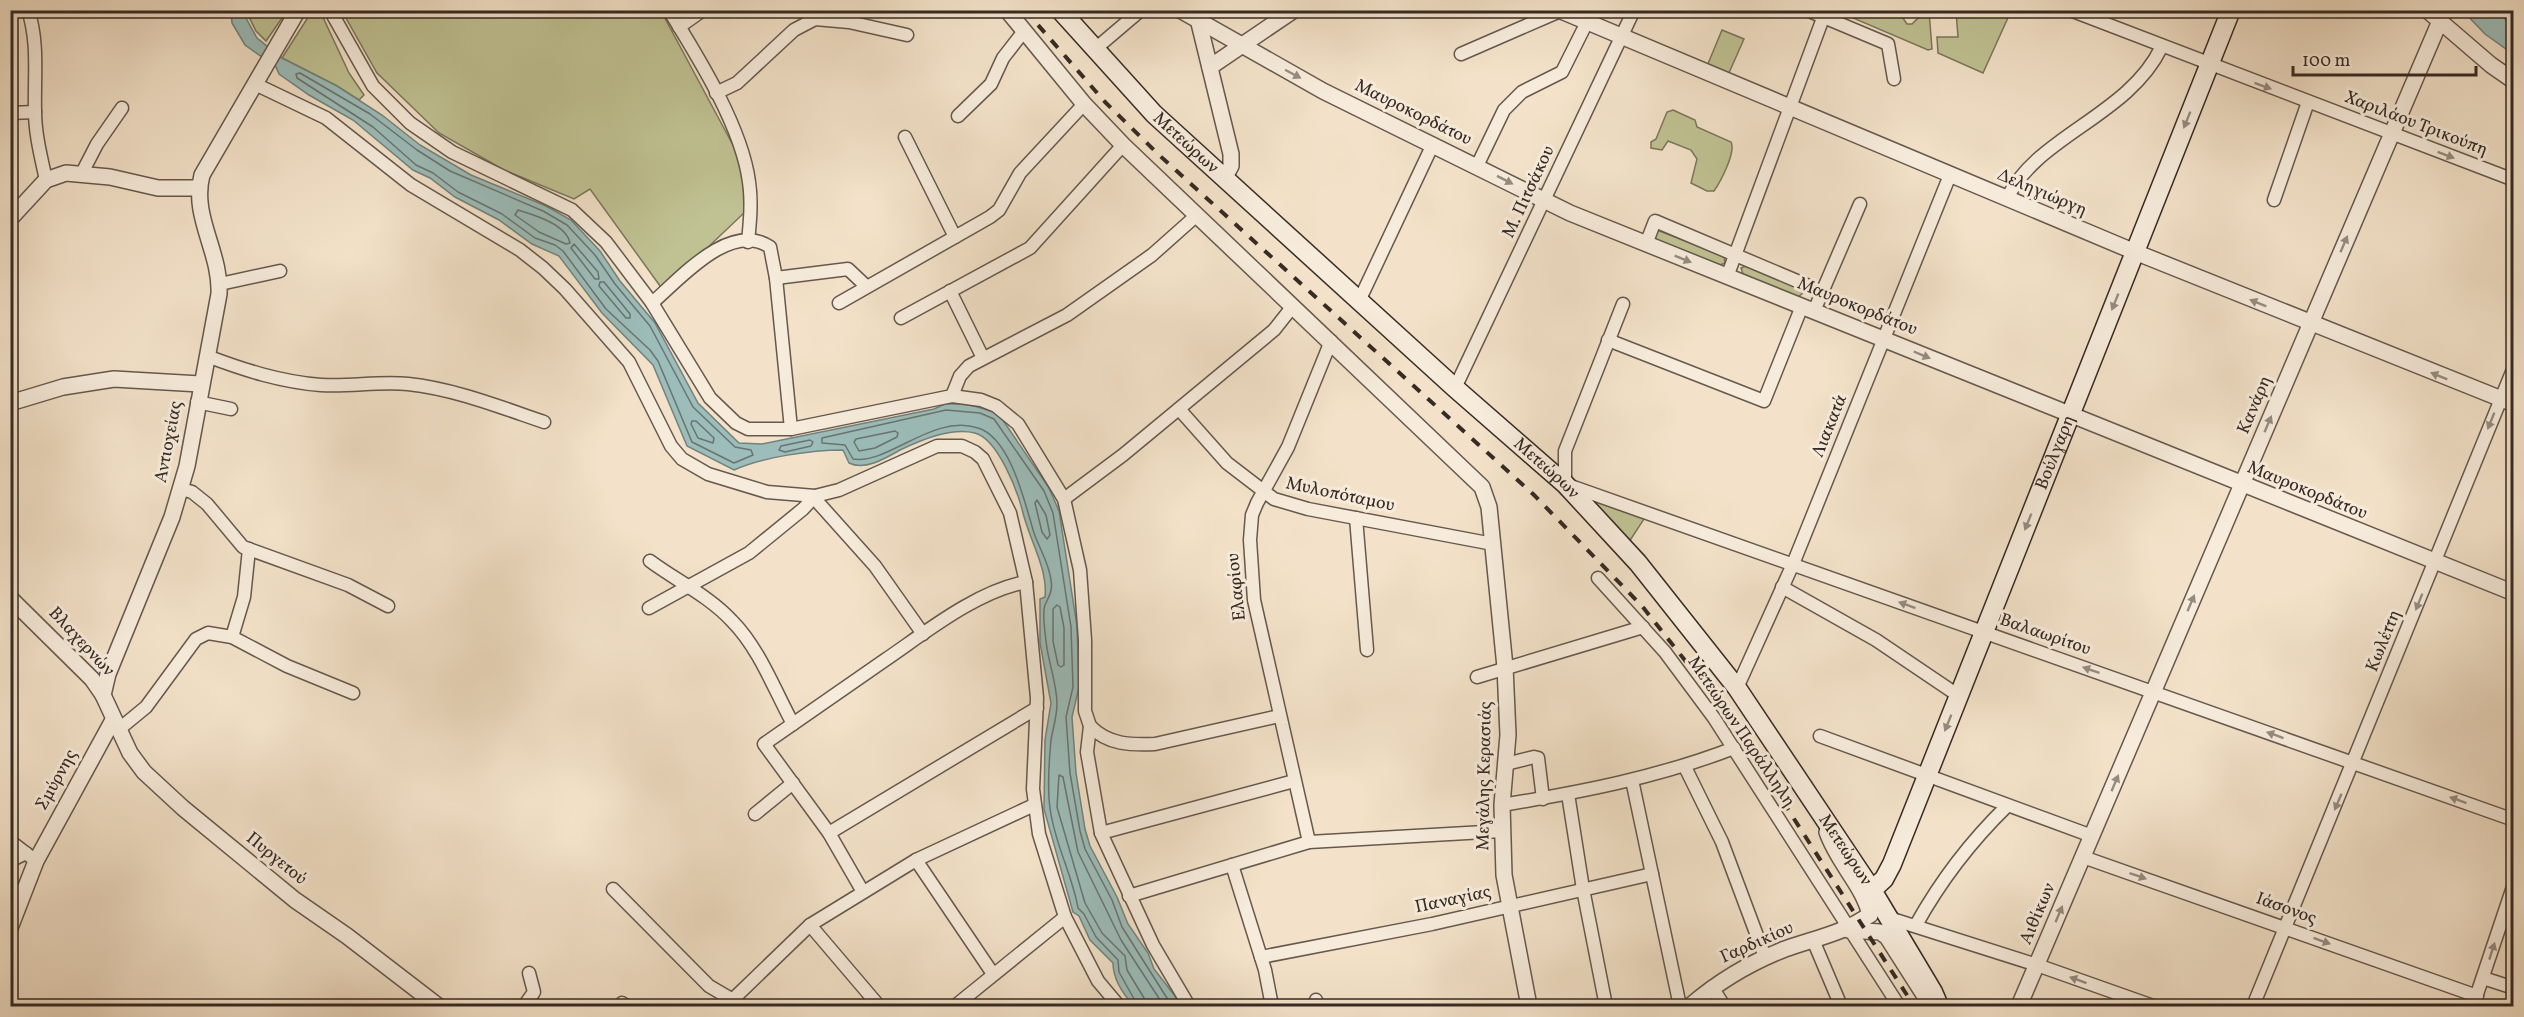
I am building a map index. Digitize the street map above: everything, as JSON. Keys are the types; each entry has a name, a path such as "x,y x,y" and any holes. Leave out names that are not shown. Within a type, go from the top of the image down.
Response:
{"main road":[{"name":"Μετεώρων","path":"1060,10 1154,114 1360,299 1455,388 1565,484 1638,563 1737,688 1872,890 1937,1006"},
{"name":"Βούλγαρη","path":"1872,890 1889,871 2231,10"}],"street":[{"path":"28,10 32,23 36,65 35,112 46,180"},
{"path":"11,217 46,180 66,173 82,173 158,188 199,188 202,175 298,10"},
{"path":"330,10 373,86 385,101 410,123 452,152 537,192 582,217 606,242 652,303 700,383 725,414 748,429 791,429 952,396 981,400 1010,416 1030,441 1064,499 1084,596 1085,711 1090,726 1087,752 1101,833 1153,945 1190,1006"},
{"path":"669,10 716,93 745,158 751,200 748,242"},
{"path":"679,27 703,10"},
{"name":"Μεγάλης Κερασιάς","path":"1007,10 1084,104 1123,145 1332,341 1482,487 1488,502 1505,667 1508,735 1502,831 1508,906 1529,1006"},
{"path":"1094,50 1141,10"},
{"name":"Μαυροκορδάτου","path":"1180,10 1197,17 1241,46 1544,201 2241,486 2514,593"},
{"path":"1210,67 1294,10"},
{"name":"Μ. Πιτσάκου","path":"1455,388 1634,10"},
{"path":"1808,10 1825,14 1888,44 1894,79"},
{"name":"Χαριλάου Τρικούπη","path":"2070,10 2208,66 2514,180"},
{"path":"2427,10 2514,81"},
{"path":"1461,54 1560,11"},
{"name":"Δεληγιώργη","path":"1560,11 2135,252 2506,402"},
{"path":"1727,277 1825,14"},
{"path":"716,93 738,83 813,15 908,35"},
{"path":"1197,17 1231,154 1231,166 1225,177"},
{"name":"Κανάρη","path":"2092,836 2440,21"},
{"path":"1477,166 1504,110 1513,99 1534,84 1562,72 1587,22"},
{"path":"958,116 991,84 1003,58 1024,31"},
{"path":"2007,199 2023,171 2142,78 2161,48"},
{"path":"257,81 326,118 411,185 520,250 543,268 594,320 629,362 671,446 682,459 708,474 746,488 815,497 839,490 933,447 953,445 966,447 986,463 1000,490 1013,524 1026,582 1037,708 1034,805 1048,867 1065,917 1098,981 1119,1006"},
{"path":"2274,200 2308,102"},
{"path":"839,303 999,210 1020,173 1084,104"},
{"path":"82,173 96,144 122,108"},
{"path":"10,113 35,112"},
{"path":"905,137 955,237"},
{"path":"1360,299 1433,144"},
{"path":"902,318 1030,248 1123,145"},
{"name":"Λιακατά","path":"1737,688 1793,564 1950,175"},
{"name":"Αντιοχείας","path":"104,695 108,674 164,541 181,489 207,356 220,284 201,210 199,188"},
{"path":"1608,340 1764,401 1808,308 1823,292 1860,204"},
{"path":"952,396 960,376 983,358 1067,315 1152,255 1197,215"},
{"path":"1646,244 1655,221 1823,292"},
{"path":"652,303 711,252 728,244 748,242 764,242 770,247 776,278 791,429"},
{"path":"776,278 848,269 866,286"},
{"path":"220,284 279,271"},
{"path":"950,291 983,358"},
{"path":"1565,484 1565,451 1623,304"},
{"path":"1064,499 1084,486 1274,330 1293,306"},
{"name":"Ελαφίου","path":"1309,842 1254,600 1252,515 1288,447 1332,341"},
{"path":"207,356 245,370 298,383 398,384 438,389 484,401 544,422"},
{"name":"Κωλέττη","path":"2253,1006 2434,562 2506,402 2514,367"},
{"path":"10,404 63,387 114,379 200,384"},
{"path":"197,402 231,409"},
{"name":"Μυλοπόταμου","path":"1179,409 1227,463 1264,492 1288,504 1493,544"},
{"name":"Βαλαωρίτου","path":"1565,484 2514,820"},
{"path":"181,489 192,492 207,504 233,537 249,549 348,585 388,606"},
{"path":"649,608 756,548 815,497"},
{"path":"815,497 875,566 923,634"},
{"path":"1356,518 1367,650"},
{"path":"232,637 243,597 249,549"},
{"path":"650,561 710,601 740,629 793,724"},
{"name":"Μετεώρων Παράλληλη","path":"1598,578 1683,675 1734,748 1848,930 1899,1006"},
{"path":"863,892 829,833 764,744 923,634 993,592 1026,582"},
{"path":"1782,587 1876,639 1959,696"},
{"name":"Βλαχερνών","path":"10,598 70,656 104,695 116,725"},
{"path":"1477,677 1643,627"},
{"path":"116,725 146,707 199,636 213,632 232,637 287,666 353,693"},
{"path":"829,833 1037,708"},
{"path":"1090,726 1104,737 1135,745 1155,744 1279,716"},
{"name":"Σμύρνης","path":"10,928 31,857 116,725"},
{"name":"Πυργετού","path":"116,725 130,753 144,772 183,808 295,900 347,936 438,1006"},
{"path":"1820,736 2092,836"},
{"path":"1502,806 1568,794 1685,767 1734,748"},
{"path":"1506,764 1538,758 1543,799"},
{"path":"1685,767 1722,842 1765,957"},
{"path":"1632,780 1680,1006"},
{"path":"1101,833 1294,781"},
{"path":"755,814 793,783"},
{"path":"1568,794 1583,889 1606,1006"},
{"path":"612,889 709,986 734,1004 810,926 916,861 1034,805"},
{"path":"1916,925 1936,889 1960,856 2007,806"},
{"path":"1821,815 1833,848 1867,904 1870,915 1848,930"},
{"path":"1129,896 1309,842 1502,831"},
{"name":"Αιθίκων","path":"2019,1006 2092,836"},
{"path":"10,841 31,857"},
{"path":"10,861 31,857"},
{"name":"Ιάσονος","path":"2083,857 2285,927 2475,1001"},
{"path":"916,861 993,974"},
{"path":"1232,865 1261,957 1272,1006"},
{"name":"Παναγίας","path":"1261,957 1652,874"},
{"path":"2475,1001 2514,884"},
{"path":"955,1006 1065,917"},
{"path":"1889,918 2037,965 2153,1006"},
{"path":"810,926 879,1006"},
{"path":"1848,930 1881,932 1887,937 1926,998 1937,1006"},
{"name":"Γαρδικίου","path":"1690,1006 1712,987 1765,957 1848,930"},
{"path":"1813,940 1841,1006"},
{"path":"524,1006 534,992 529,973"},
{"path":"2483,978 2514,988"},
{"path":"1712,987 1724,1006"}],"green space":[{"path":"246,10 287,11 266,41 256,31"},
{"path":"312,11 320,11 349,73 364,95 359,100 282,58"},
{"path":"342,11 661,11 734,147 747,177 745,212 663,290 590,189 574,199 504,170 439,133 377,73"},
{"path":"1898,11 1907,24 1912,24 1918,18 1915,11 1929,11 1932,49 1928,50 1853,18 1851,15"},
{"path":"1956,11 2011,11 1983,73 1938,53 1937,37 1958,37"},
{"path":"1722,30 1744,39 1728,75 1707,66"},
{"path":"1673,110 1695,120 1697,127 1731,142 1730,159 1714,191 1707,191 1691,183 1697,159 1691,150 1668,141 1662,150 1651,148 1651,142 1656,139 1667,112"},
{"path":"1657,230 1724,256 1725,263 1720,265 1655,240"},
{"path":"1746,266 1801,289 1803,293 1798,297 1743,274 1741,268"},
{"path":"1591,500 1644,519 1629,542"}],"water":[{"path":"231,11 242,11 257,38 282,58 337,86 382,115 420,145 471,175 546,206 571,220 600,251 620,281 655,323 698,403 739,443 762,444 934,409 945,404 967,404 998,413 1049,488 1059,511 1077,626 1079,687 1072,717 1076,773 1090,846 1117,897 1128,924 1148,953 1154,969 1175,996 1179,1006 1134,1006 1119,986 1113,963 1090,940 1079,916 1073,912 1044,809 1045,740 1051,703 1040,643 1040,599 1045,597 1044,576 1012,480 992,445 975,433 956,432 927,439 868,465 849,463 843,450 830,450 773,458 734,470 687,446 653,365 602,313 559,256 532,244 499,220 455,197 430,178 413,170 353,120 309,95 279,74 276,67 245,45 232,23"},
{"path":"2463,11 2496,11 2513,26 2513,54 2485,34"}],"railway":[{"path":"1025,10 1105,102 1159,155 1533,494 1642,606 1710,692 1748,747 1914,1006"}]}
